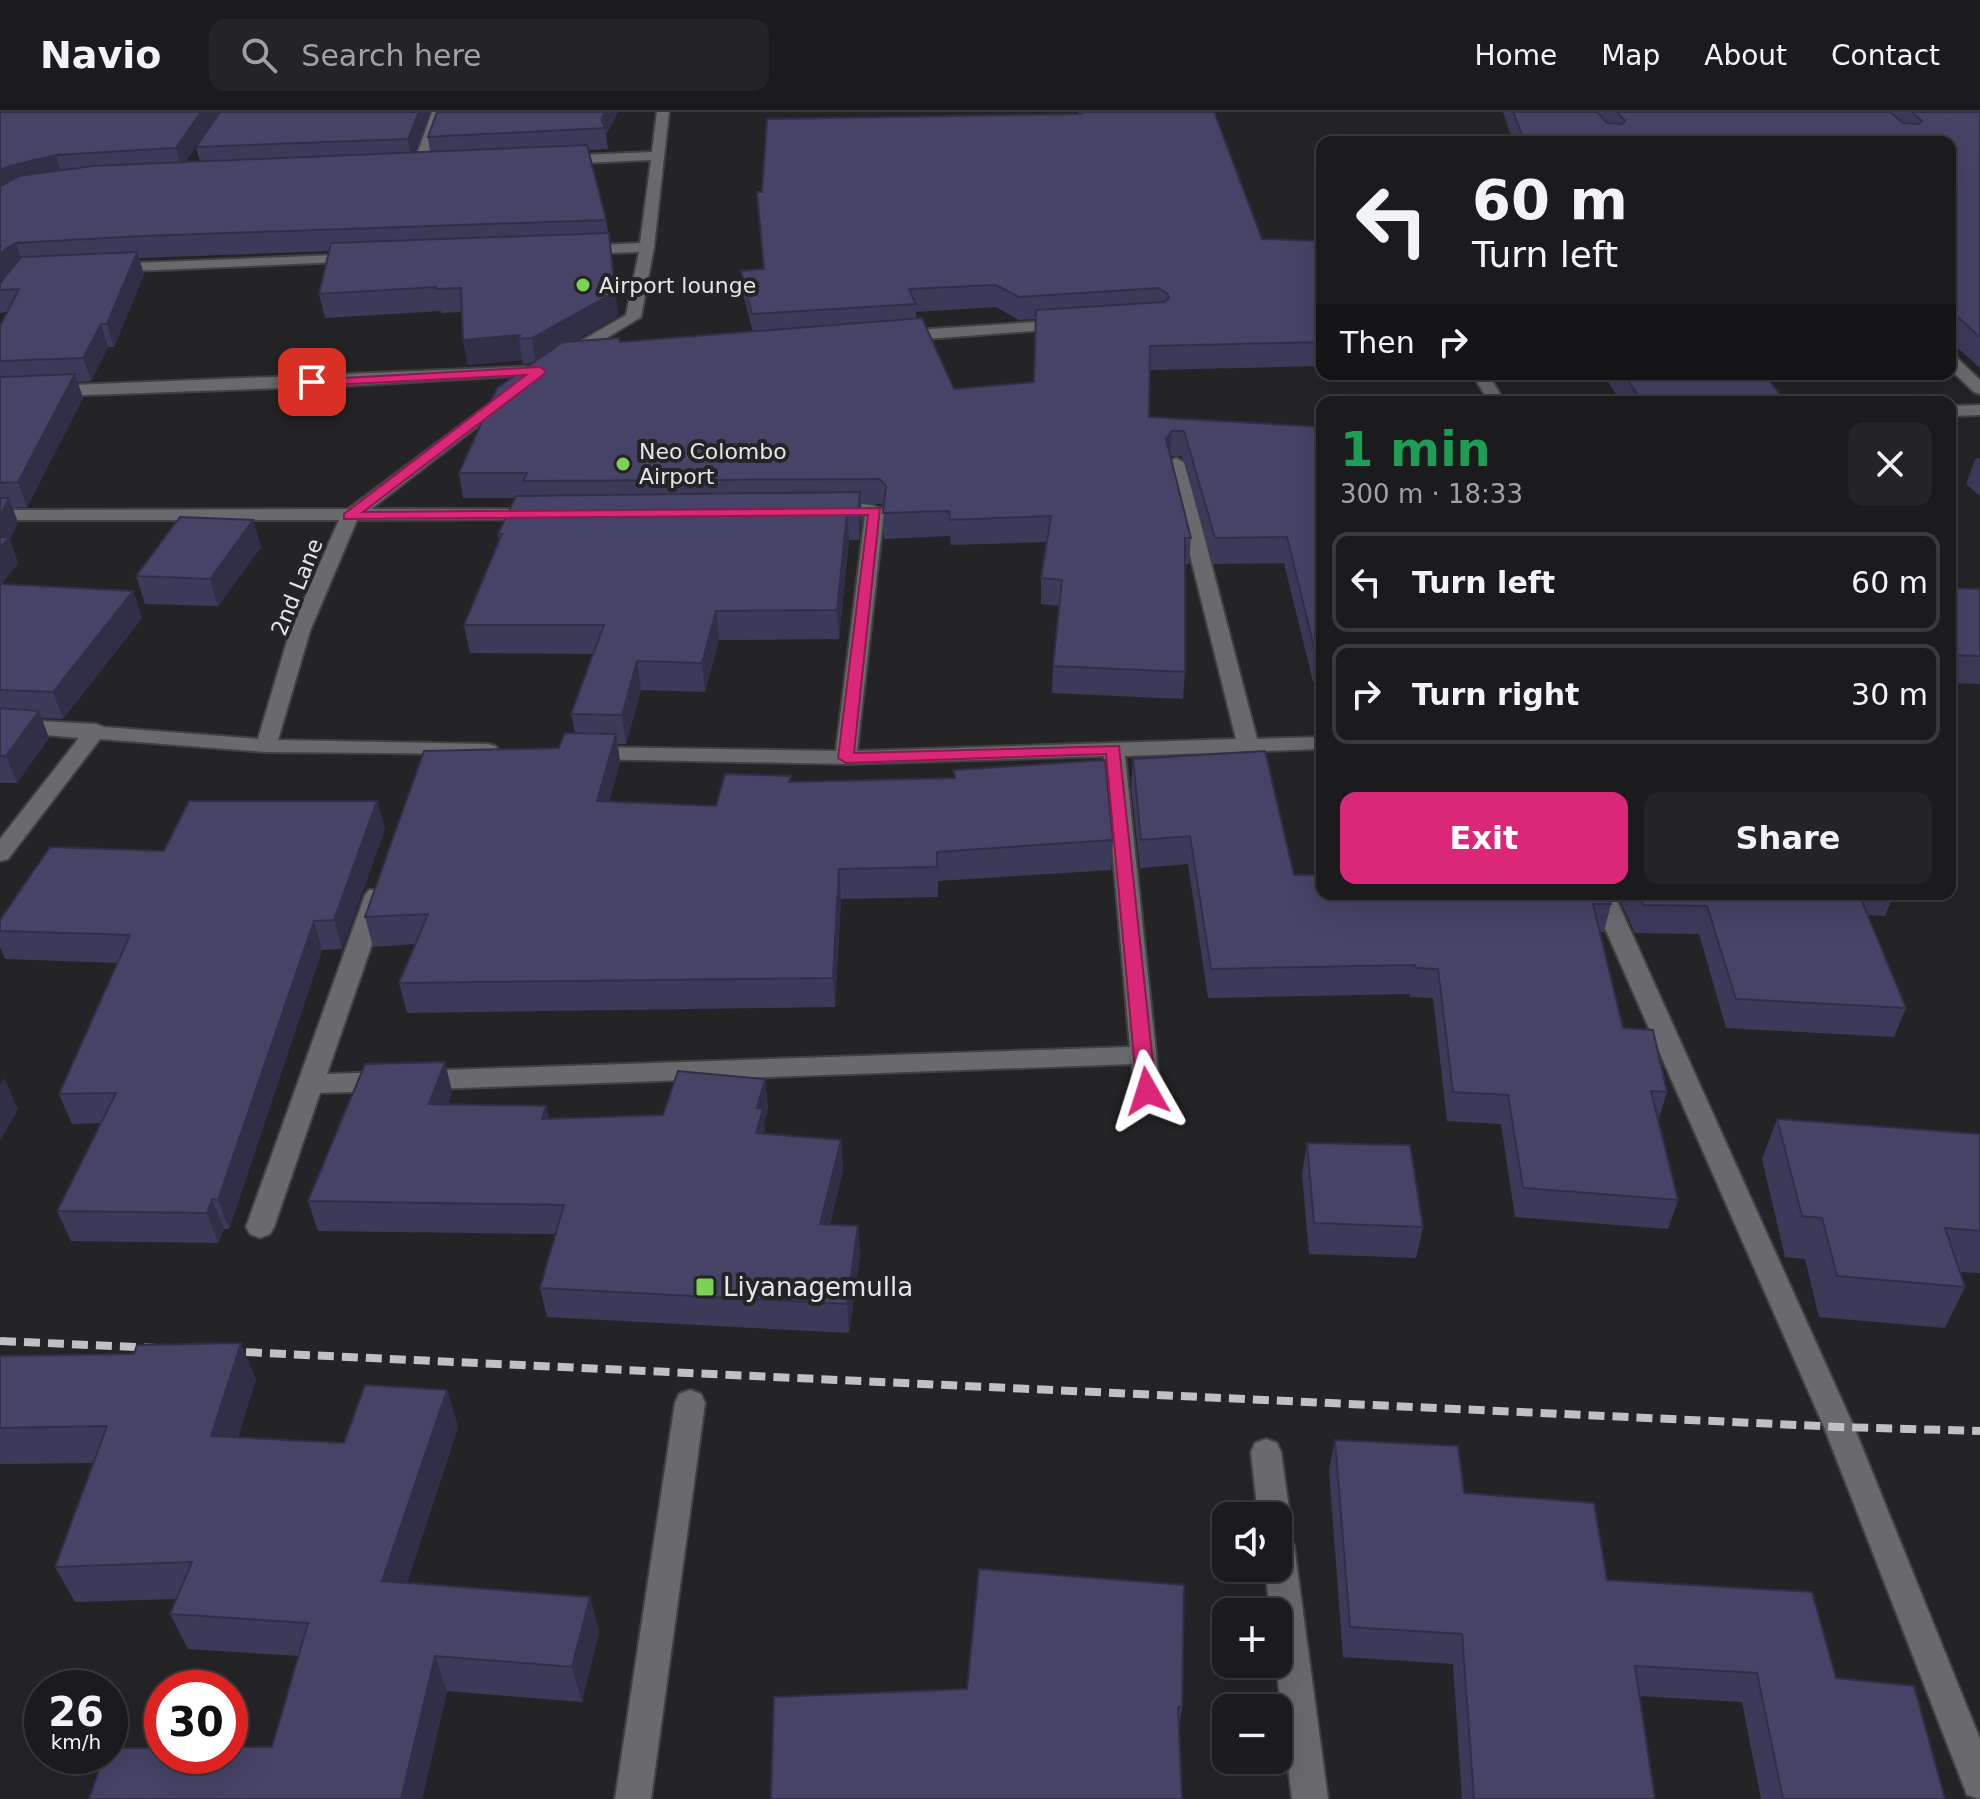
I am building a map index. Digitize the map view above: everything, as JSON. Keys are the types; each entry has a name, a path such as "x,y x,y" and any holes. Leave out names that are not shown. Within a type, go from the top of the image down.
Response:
{"street":[{"path":"419,165 438,112"},
{"name":"2nd Lane","path":"266,746 300,631 349,517 540,371 633,317 647,247 663,112"},
{"path":"547,161 658,156"},
{"path":"404,166 435,165"},
{"path":"568,250 647,247"},
{"path":"100,269 380,257"},
{"path":"891,336 1078,324"},
{"path":"562,358 594,356"},
{"path":"1956,366 1980,389"},
{"path":"0,393 540,371"},
{"path":"1956,411 1980,410"},
{"path":"1176,463 1248,744"},
{"path":"811,511 875,511 846,758"},
{"path":"0,515 349,517 556,514"},
{"path":"0,725 96,730 266,746 505,751"},
{"path":"0,854 96,730"},
{"path":"567,752 846,758 1316,743"},
{"path":"417,778 427,749"},
{"path":"1114,749 1147,1091"},
{"path":"260,1227 387,866"},
{"path":"1605,900 1839,1427 1980,1783"},
{"path":"311,1084 1143,1055"},
{"path":"633,1799 690,1403"},
{"path":"1266,1452 1272,1502"},
{"path":"1283,1582 1310,1799"}],"building":[{"path":"0,112 201,112 176,148 56,155 0,170"},
{"path":"220,112 419,112 408,139 196,147"},
{"path":"437,112 605,112 601,119 605,128 428,137"},
{"path":"1214,112 1262,239 1316,241 1316,342 1150,346 1149,417 1316,427 1316,655 1287,537 1215,538 1184,431 1172,431 1166,439 1191,538 1185,538 1185,672 1053,666 1062,580 1041,578 1051,516 950,520 949,511 883,513 886,486 880,479 523,481 527,473 459,473 497,388 563,342 619,338 620,342 922,318 954,389 1034,382 1036,310 1164,302 1169,298 1168,294 1158,288 1019,297 996,285 909,289 916,304 752,314 741,271 764,269 757,192 762,192 767,119"},
{"path":"1513,112 1597,112 1607,123 1622,124 1625,121 1617,112 1890,112 1903,123 1919,124 1922,121 1912,112 1980,112 1980,337 1956,315 1956,136 1523,136"},
{"path":"587,145 606,220 16,243 0,255 0,186 19,176 92,166"},
{"path":"609,233 615,292 532,338 519,339 520,335 463,340 461,288 319,294 331,243"},
{"path":"137,252 107,324 101,324 83,358 0,361 0,326 19,289 0,290 0,283 21,257"},
{"path":"75,374 18,482 0,483 0,377"},
{"path":"1628,380 1769,380 1781,396 1638,396"},
{"path":"860,492 858,513 847,513 837,610 716,611 702,663 637,661 622,715 571,714 604,625 464,625 502,534 498,534 516,496"},
{"path":"0,498 9,498 0,516"},
{"path":"180,517 253,520 210,579 136,576"},
{"path":"0,537 9,537 0,548"},
{"path":"0,584 133,591 53,692 0,690"},
{"path":"1956,588 1980,589 1980,656 1956,655"},
{"path":"0,708 39,711 6,756 0,756"},
{"path":"565,733 616,734 597,801 716,806 725,774 791,776 789,782 955,778 954,770 1105,760 1113,840 937,852 937,867 839,869 833,978 399,983 428,914 365,917 424,751 559,748"},
{"path":"1265,751 1294,875 1316,875 1316,900 1609,900 1611,904 1593,904 1623,1028 1653,1030 1667,1092 1651,1091 1678,1200 1523,1188 1508,1095 1453,1092 1438,969 1416,968 1415,965 1211,969 1190,836 1141,840 1133,759"},
{"path":"189,801 377,801 334,920 314,921 218,1200 212,1199 207,1213 57,1211 116,1093 59,1094 130,935 0,931 0,920 50,847 164,851"},
{"path":"1641,900 1861,900 1906,1008 1736,999 1707,906 1643,905"},
{"path":"445,1062 429,1104 546,1106 542,1119 663,1115 678,1071 765,1079 757,1108 763,1109 756,1133 841,1140 820,1224 858,1226 847,1304 540,1288 564,1205 308,1201 365,1064"},
{"path":"1777,1119 1980,1134 1980,1231 1945,1228 1965,1287 1837,1276 1822,1218 1802,1216"},
{"path":"1307,1143 1410,1145 1423,1227 1314,1223"},
{"path":"241,1343 211,1436 344,1443 365,1385 447,1390 382,1581 590,1597 572,1667 435,1656 401,1799 89,1799 98,1774 128,1774 128,1748 144,1748 144,1774 248,1774 248,1747 272,1747 308,1623 170,1614 192,1562 55,1567 107,1426 0,1428 0,1356 134,1354 137,1345"},
{"path":"1335,1440 1458,1446 1464,1493 1594,1503 1607,1580 1812,1592 1836,1678 1914,1686 1945,1799 1783,1799 1757,1673 1635,1666 1655,1799 1474,1799 1462,1634 1350,1627"},
{"path":"979,1569 1184,1585 1182,1707 1178,1707 1182,1799 771,1799 774,1697 967,1689"}],"railway":[{"path":"0,1341 158,1348"},
{"path":"222,1351 1839,1427 1980,1431"}],"place":[{"name":"Airport lounge","path":"583,285"},
{"name":"Neo Colombo Airport","path":"623,464"},
{"name":"Liyanagemulla","path":"705,1287"}],"route":[{"path":"312,382 540,371 349,517 875,511 846,758 1114,749 1147,1091"}]}
